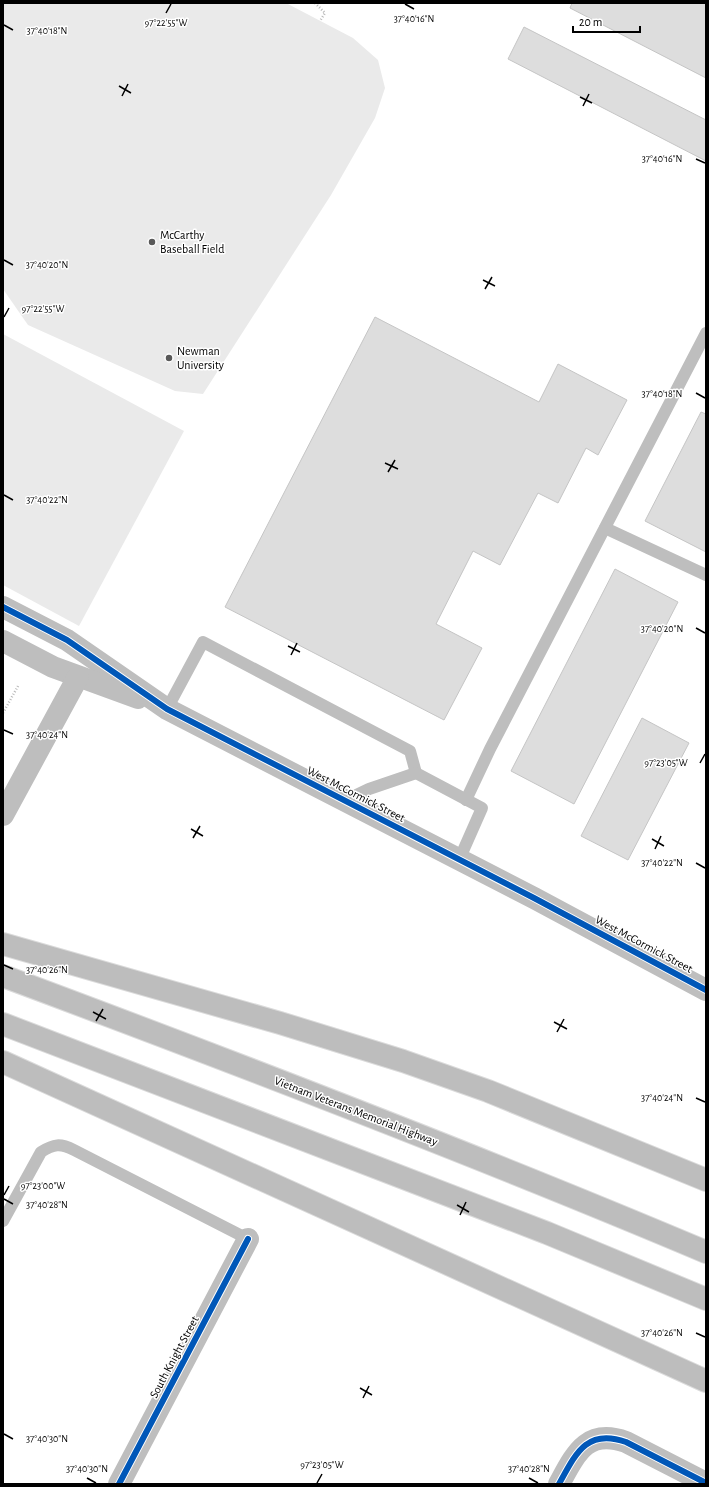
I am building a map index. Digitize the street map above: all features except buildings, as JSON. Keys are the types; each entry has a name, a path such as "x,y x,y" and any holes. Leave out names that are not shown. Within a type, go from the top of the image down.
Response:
{"highway":[{"path":"3,944 280,1023 396,1058 488,1091 706,1180"},
{"name":"Vietnam Veterans Memorial Highway","path":"3,976 351,1108 611,1212 706,1252"},
{"path":"3,1024 532,1228 706,1299"},
{"path":"3,1062 706,1381"}],"street":[{"name":"West McCormick Street","path":"3,607 67,640 167,708 344,801 534,898 706,990"},
{"name":"West McCormick Street","path":"3,641 53,667 167,708"},
{"path":"3,815 78,677"},
{"name":"South Knight Street","path":"119,1484 248,1239"},
{"path":"559,1484 583,1446 593,1440 602,1438 614,1438 626,1442 706,1483"}],"lane":[{"path":"466,800 490,749 706,333"},
{"path":"605,528 706,575"},
{"path":"167,708 203,642 410,751 416,773 482,808 459,860"},
{"path":"344,801 369,789 416,773"},
{"path":"3,1221 41,1152 57,1145 66,1146 248,1239"}],"path":[{"path":"315,3 325,13 320,21"},
{"path":"3,714 18,686"}],"shaded area":[{"name":"McCarthy Baseball Field","path":"3,3 286,3 353,38 378,60 385,88 375,118 331,195 203,394 175,391 28,325 3,289"},
{"path":"3,334 184,431 79,626 3,585"}],"cycle path":[{"path":"3,607 67,640 167,709 534,898 706,990"},
{"path":"119,1484 248,1239"},
{"path":"559,1484 577,1453 584,1446 601,1438 626,1442 706,1483"}],"place":[{"name":"McCarthy Baseball Field","path":"152,242"},
{"name":"Newman University","path":"169,358"}]}
